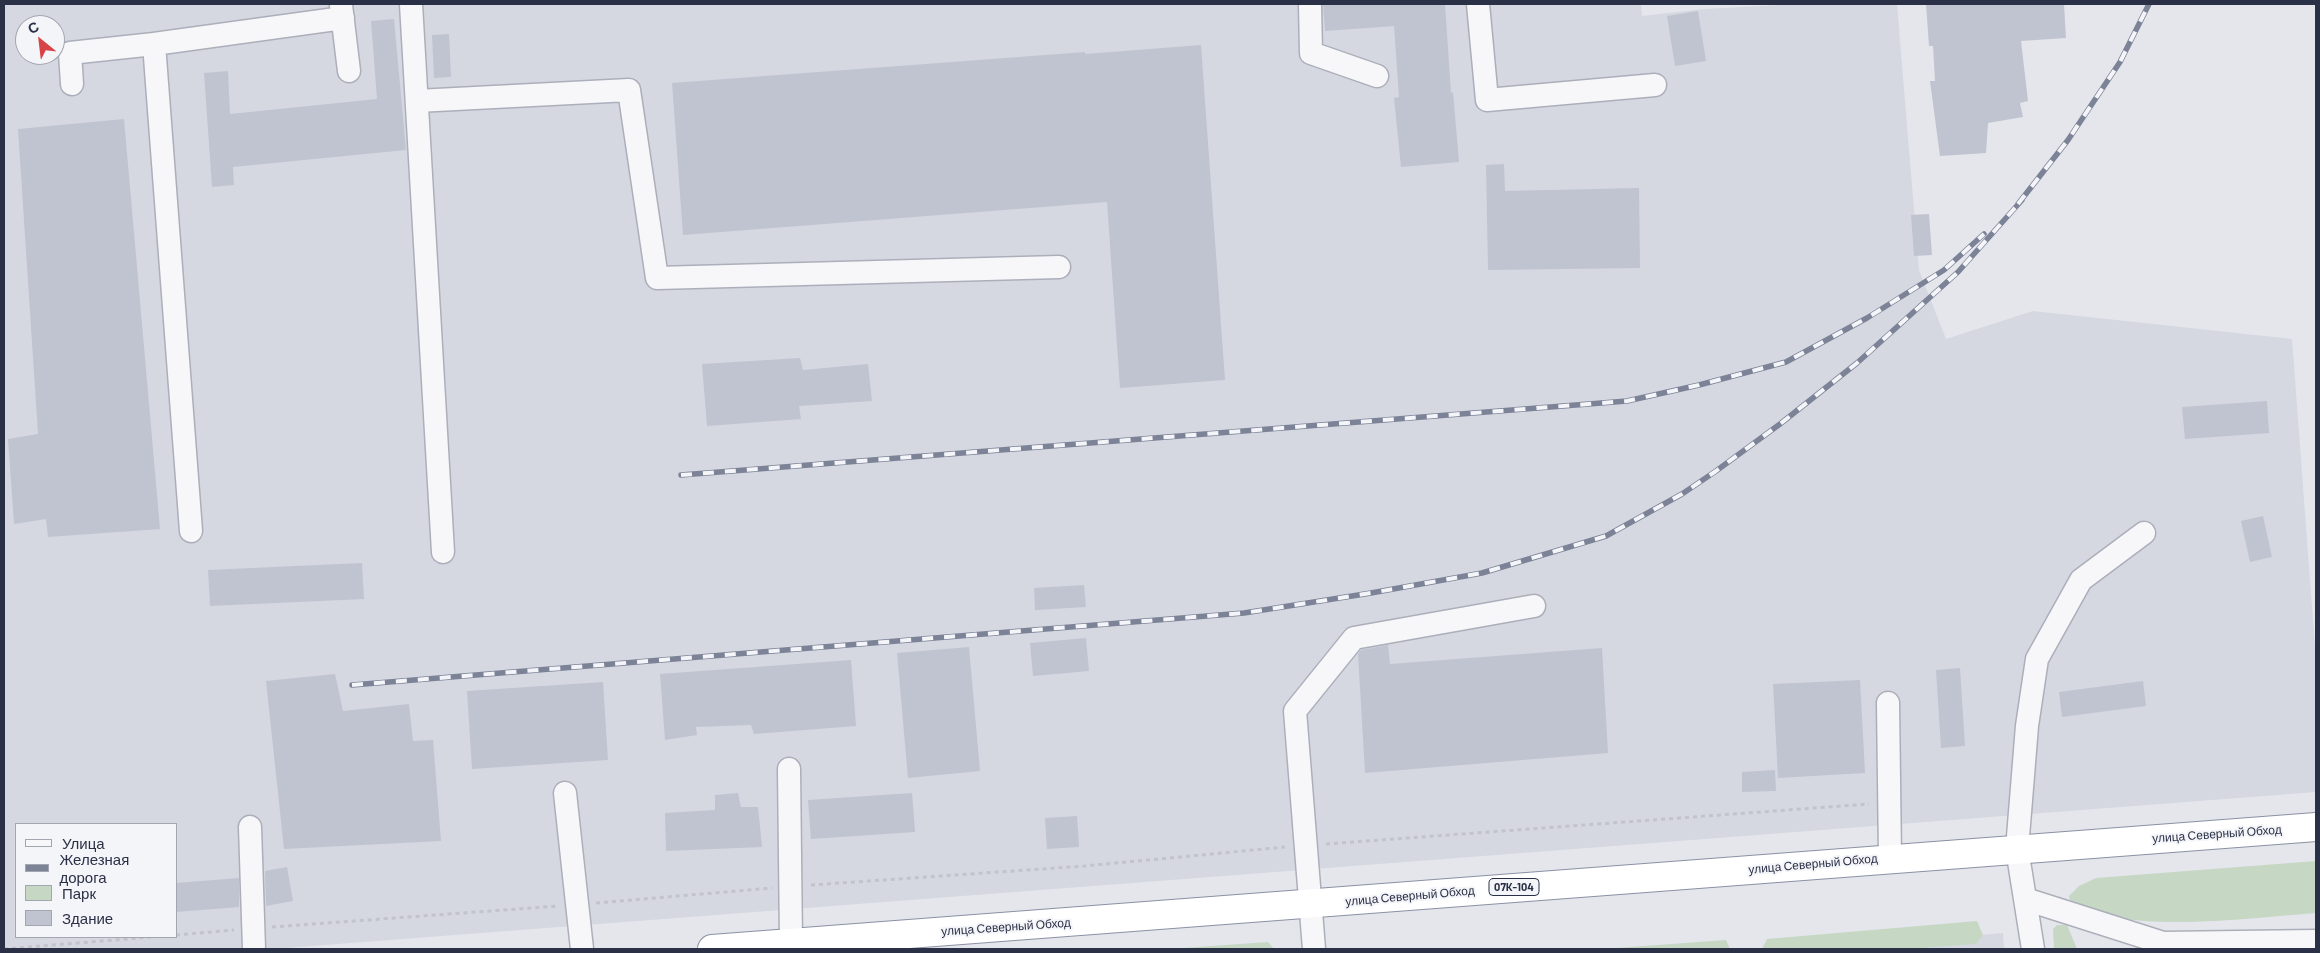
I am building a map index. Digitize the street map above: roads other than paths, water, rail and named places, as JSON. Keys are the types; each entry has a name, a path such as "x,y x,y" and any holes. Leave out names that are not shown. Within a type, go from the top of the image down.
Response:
{"highway":[{"name":"улица Северный Обход","path":"712,949 2316,827"}],"lane":[{"path":"412,4 443,552"},
{"path":"1310,4 1311,53 1377,76"},
{"path":"1478,4 1487,100 1655,85"},
{"path":"72,84 70,53 154,44 342,11 349,71"},
{"path":"154,44 191,531"},
{"path":"417,101 629,90 657,278 1059,267"},
{"path":"2033,949 2017,849 2027,726 2037,659 2081,580 2144,533"},
{"path":"1314,949 1295,711 1354,638 1534,606"},
{"path":"1888,704 1890,858"},
{"path":"790,769 791,944"},
{"path":"565,793 582,949"},
{"path":"250,827 254,939"},
{"path":"2025,899 2163,944 2214,947 2316,941"}],"railway":[{"path":"2018,204 2068,140 2120,62 2149,4"},
{"path":"352,685 1244,613 1482,573 1606,536 1682,494 1716,471 1780,424 1857,363 1958,272 2022,200"},
{"path":"681,475 1627,401 1699,385 1786,362 1867,318 1944,270 1984,234"}]}
